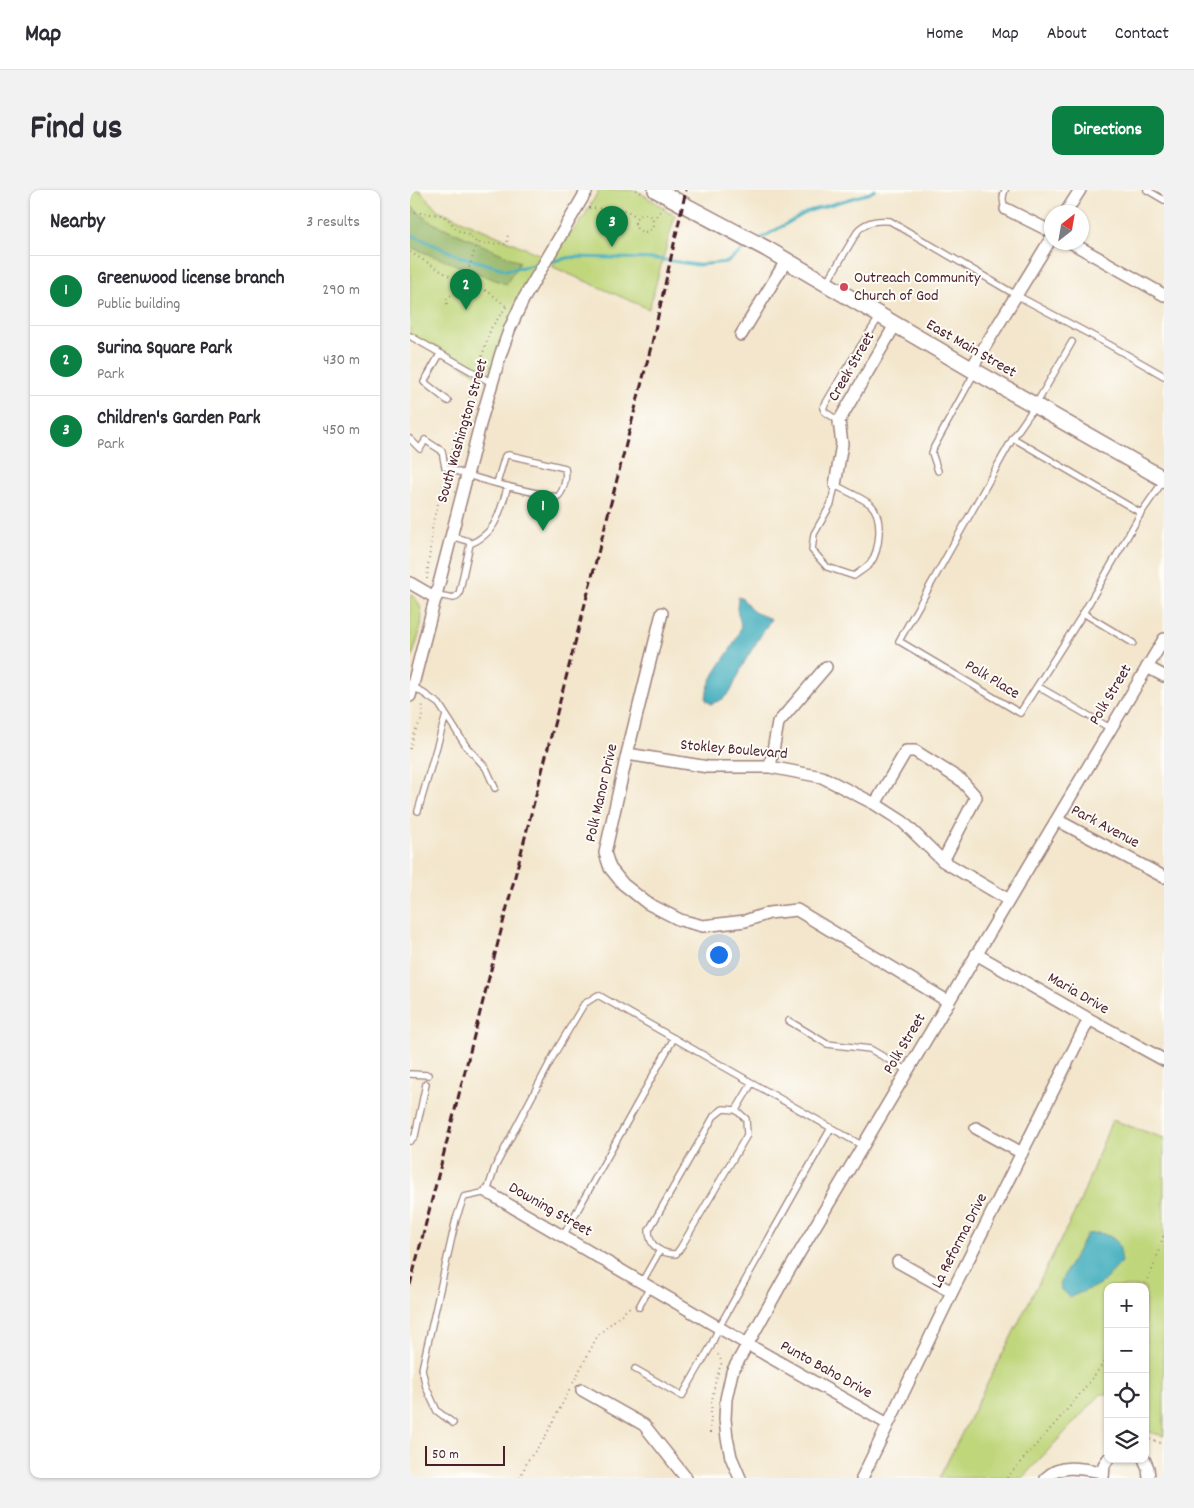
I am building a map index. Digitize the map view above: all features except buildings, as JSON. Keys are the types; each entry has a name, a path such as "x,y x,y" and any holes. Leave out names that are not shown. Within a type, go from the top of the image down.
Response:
{"main road":[{"name":"East Main Street","path":"656,190 761,246 973,371 1164,479"}],"street":[{"name":"South Washington Street","path":"411,691 437,597 467,474 492,383 510,328 540,270 587,190"},
{"path":"1070,205 1080,190"},
{"path":"1006,209 1044,228"},
{"path":"973,371 1044,250"},
{"path":"1084,250 1164,295"},
{"path":"742,335 786,261"},
{"name":"Creek Street","path":"835,485 842,444 839,421 895,325"},
{"path":"410,583 437,597"},
{"name":"Polk Manor Drive","path":"662,613 605,853 610,868 623,884 646,903 680,920 703,926 745,921 769,913 797,910 949,1002"},
{"name":"Polk Street","path":"740,1478 731,1456 725,1419 726,1399 732,1372 785,1277 1164,639"},
{"path":"770,767 778,723 826,667"},
{"path":"1147,667 1164,676"},
{"path":"875,804 906,750 915,751 961,780 976,798 943,861"},
{"name":"Stokley Boulevard","path":"627,754 708,767 770,767 822,777 875,804 903,822 943,861 1009,900"},
{"name":"Park Avenue","path":"1057,820 1164,877"},
{"name":"Maria Drive","path":"976,954 1088,1019 1164,1060"},
{"name":"La Reforma Drive","path":"862,1478 1088,1019"},
{"path":"976,1128 1022,1153"},
{"name":"Downing Street","path":"488,1192 748,1344"},
{"path":"898,1262 952,1292"},
{"name":"Punto Baho Drive","path":"748,1344 888,1424"},
{"path":"582,1390 644,1425 686,1478"},
{"path":"1046,1478 1054,1471 1071,1468 1103,1475 1107,1463"},
{"path":"1146,1463 1149,1478"}],"lane":[{"path":"1005,190 1003,204 1006,209"},
{"path":"1147,190 1164,200"},
{"path":"826,284 858,229 866,222 890,220 1016,295 1164,376"},
{"path":"839,421 825,412 823,408 841,376 880,316"},
{"path":"410,336 492,383"},
{"name":"Polk Place","path":"1072,342 1035,406 1013,438 899,640 1020,713 1083,613 1141,513 1164,479"},
{"path":"440,354 424,382 448,401"},
{"path":"938,471 932,453 934,447 973,371"},
{"path":"1013,438 1141,513"},
{"path":"410,439 420,450 424,442 442,451 445,467 467,474 508,486 557,497 561,494 566,474 565,468 506,456 498,483"},
{"path":"835,485 871,505 877,518 880,532 877,548 869,564 854,576 827,567 812,550 814,534 831,504 835,485"},
{"path":"470,544 483,538 491,531 508,486"},
{"path":"451,536 468,541 470,544"},
{"path":"437,597 454,598 459,594 470,544"},
{"path":"1083,613 1132,642"},
{"path":"1037,686 1110,728"},
{"path":"411,691 439,704 466,746 486,768 495,788"},
{"path":"418,811 446,715"},
{"path":"488,1192 495,1167 556,1051 584,1004 598,995 863,1146"},
{"path":"789,1021 827,1044 870,1049 908,1072"},
{"path":"563,1236 674,1038"},
{"path":"410,1074 428,1076"},
{"path":"736,1110 752,1082"},
{"path":"410,1141 415,1136 426,1084"},
{"path":"723,1109 736,1110 746,1119 747,1135 681,1247 676,1254 667,1254 654,1246 649,1239 650,1230 714,1116 723,1109"},
{"path":"634,1369 682,1396 831,1128"},
{"name":"Downing Street","path":"453,1424 437,1411 426,1388 422,1369 459,1211 464,1197 488,1192"},
{"path":"639,1307 660,1250"}],"path":[{"path":"589,208 626,210 637,216 646,214 653,220"},
{"path":"637,216 635,225 638,230 644,232 652,228 653,220 664,208"},
{"path":"410,212 441,215 448,219 457,230 469,235 477,243 506,244 508,232"},
{"path":"447,304 447,298 458,291 462,284 477,243"},
{"path":"410,252 462,284 488,291 507,307"},
{"path":"427,579 433,521 448,468 490,328 507,307 510,300"},
{"path":"1145,1283 1153,1270 1164,1234"},
{"path":"710,1433 712,1394 716,1376 722,1362 718,1353 711,1346"},
{"path":"1007,1478 1079,1396 1104,1362"},
{"path":"1149,1439 1164,1444"}],"green space":[{"path":"410,190 419,190 438,210 543,256 492,383 410,336"},
{"path":"599,190 636,190 664,208 667,212 675,215 649,309 553,267 560,246 581,221"},
{"path":"410,205 429,221 520,262 506,284 410,247"},
{"path":"410,594 417,600 421,608 422,617 419,636 410,662"},
{"path":"1112,1120 1164,1138 1164,1436 1149,1432 1149,1283 1104,1283 1104,1394 1101,1394 1022,1478 939,1478 1079,1204"}],"water":[{"path":"738,597 742,598 754,612 771,619 745,661 731,691 723,699 711,704 706,700 707,690 715,672 737,638 740,629 737,609"},
{"path":"1100,1233 1115,1240 1120,1250 1122,1262 1101,1284 1070,1297 1061,1290 1060,1282 1087,1234"}],"waterway":[{"path":"760,239 809,211 875,190"},
{"path":"410,234 459,256 507,270 539,264"},
{"path":"548,262 573,257 658,259 697,265 727,262 750,245"}],"railway":[{"path":"410,1285 652,343 686,190"}],"place":[{"name":"Children's Garden Park","path":"612,247"},
{"name":"Outreach Community Church of God","path":"844,287"},
{"name":"Surina Square Park","path":"466,310"},
{"name":"Greenwood license branch","path":"543,531"}]}
